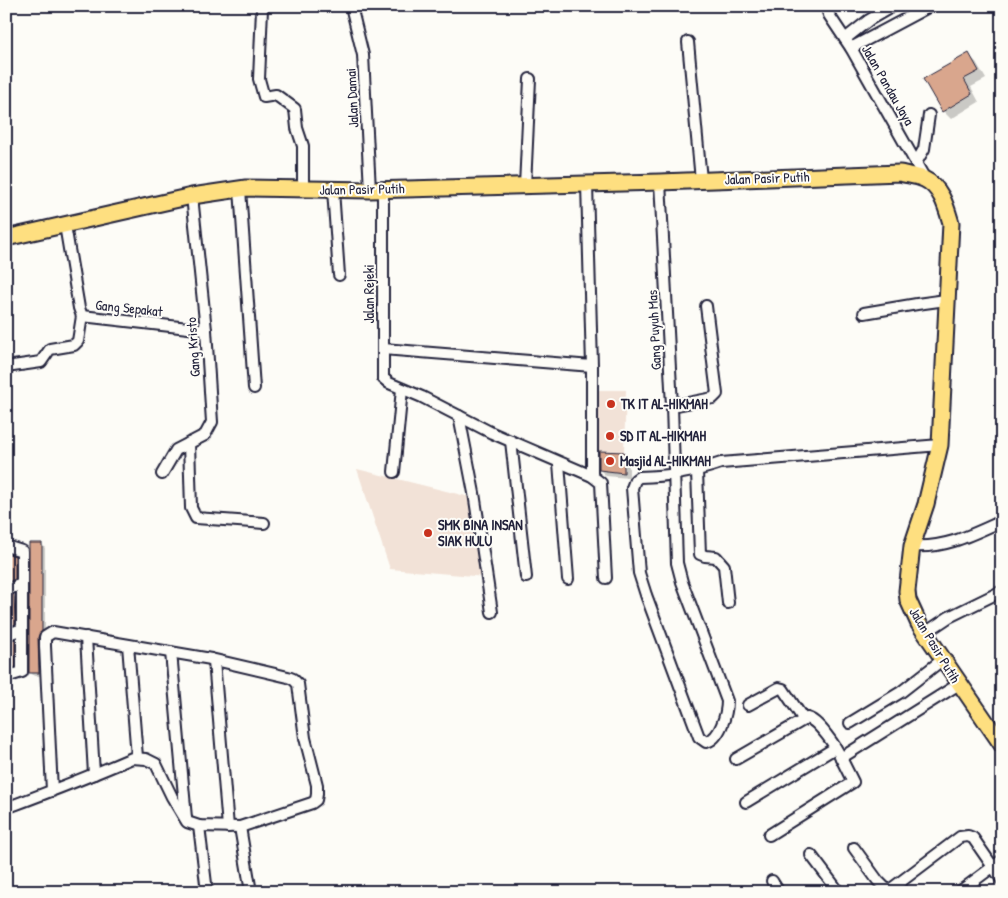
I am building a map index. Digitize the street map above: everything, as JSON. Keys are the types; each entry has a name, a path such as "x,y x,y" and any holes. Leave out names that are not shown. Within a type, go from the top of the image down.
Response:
{"highway":[{"name":"Jalan Pasir Putih","path":"6,238 192,196 240,189 333,190 525,186 900,173 925,179 945,201 950,223 940,445 926,504 912,546 907,591 911,609 925,633 1002,745"}],"street":[{"path":"263,6 259,79 264,97 276,95 295,109 297,128 303,146 303,189"},
{"name":"Jalan Damai","path":"352,6 363,55 376,189"},
{"name":"Jalan Pandau Jaya","path":"826,6 829,15 851,48 925,179"},
{"path":"844,39 869,20 893,6"},
{"path":"851,48 930,6"},
{"path":"688,42 701,180"},
{"path":"525,186 530,79"},
{"path":"916,163 924,149 929,115"},
{"name":"Gang Puyuh Mas","path":"660,182 672,406 677,563 682,582 727,701 726,713 718,732 710,741 706,742 700,737 639,573 632,488 635,480 639,477 674,476"},
{"path":"587,184 592,366 592,476 602,486 606,578"},
{"path":"240,189 254,388"},
{"name":"Jalan Rejeki","path":"376,189 383,378 389,383 510,441 592,476"},
{"path":"333,190 339,275"},
{"name":"Gang Kristo","path":"162,474 175,451 205,435 212,422 206,330 192,196"},
{"name":"Gang Sepakat","path":"65,225 82,316 206,330"},
{"path":"864,313 946,300"},
{"path":"672,406 713,398 716,394 706,306"},
{"path":"6,367 41,362 50,349 74,345 78,341 82,316"},
{"path":"383,349 592,366"},
{"path":"394,472 402,388"},
{"path":"459,416 474,493 492,612"},
{"path":"510,441 526,577"},
{"path":"189,443 191,508 196,518 264,523"},
{"path":"674,476 721,463 940,445"},
{"path":"559,463 568,579"},
{"path":"697,470 700,554 716,557 721,560 724,566 728,603"},
{"path":"912,546 937,546 956,541 1002,521"},
{"path":"6,546 22,550 22,672 6,677"},
{"path":"6,590 22,584"},
{"path":"925,633 949,617 1002,591"},
{"path":"6,635 22,630"},
{"path":"6,808 52,791 132,758 137,757 156,764 187,822 199,826 240,827 312,803 316,800 318,794 317,785 306,738 298,684 288,677 212,659 53,632 45,637 52,791"},
{"path":"86,638 94,774"},
{"path":"128,645 137,757"},
{"path":"171,652 187,822"},
{"path":"212,659 214,661 228,828"},
{"path":"850,723 901,692 942,660"},
{"path":"841,758 959,684"},
{"path":"748,704 779,688 783,689 804,720"},
{"path":"736,759 807,718 812,719 835,748 853,782 769,834"},
{"path":"746,802 835,748"},
{"path":"199,826 208,892"},
{"path":"240,827 251,892"},
{"path":"854,848 886,889 891,888 960,836 968,836 973,838 1002,880"},
{"path":"811,855 838,892"},
{"path":"958,892 1002,860"},
{"path":"772,882 779,892"}],"shaded area":[{"path":"595,390 626,390 624,452 596,451"},
{"name":"SMK BINA INSAN SIAK HULU","path":"357,469 470,497 486,577 390,569"}],"building":[{"path":"969,53 979,71 964,79 972,94 942,112 923,79"},
{"name":"Masjid AL-HIKMAH","path":"599,451 624,452 624,473 599,470"},
{"path":"29,543 42,543 42,631 38,637 39,673 29,673"},
{"path":"6,553 15,556 15,579 6,583"},
{"path":"14,594 15,624 6,628 6,597"},
{"path":"15,639 15,667 6,670 6,642"}],"place":[{"name":"TK IT AL-HIKMAH","path":"611,404"},
{"name":"SD IT AL-HIKMAH","path":"610,436"},
{"name":"Masjid AL-HIKMAH","path":"610,461"},
{"name":"SMK BINA INSAN SIAK HULU","path":"428,533"}]}
